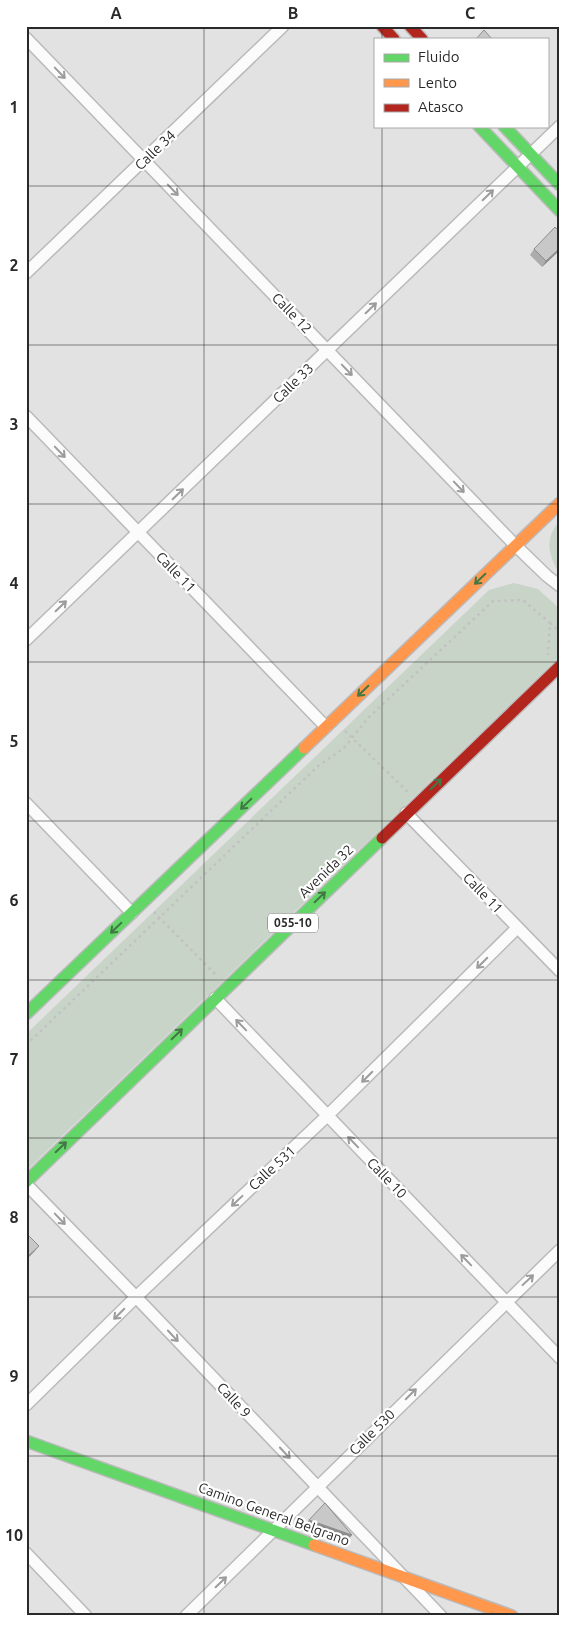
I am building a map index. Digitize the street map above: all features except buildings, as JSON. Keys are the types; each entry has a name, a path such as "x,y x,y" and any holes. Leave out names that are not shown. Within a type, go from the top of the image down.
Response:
{"main road":[{"path":"382,26 393,38"},
{"path":"410,26 421,38"},
{"path":"481,128 560,211"},
{"path":"506,128 560,185"},
{"path":"26,1014 560,502"},
{"name":"Avenida 32","path":"26,1183 417,802 560,666"},
{"name":"Camino General Belgrano","path":"26,1440 512,1616"}],"street":[{"name":"Calle 34","path":"26,273 283,26"},
{"name":"Calle 12","path":"26,38 515,545 560,586"},
{"name":"Calle 33","path":"26,640 560,126"},
{"name":"Calle 11","path":"26,416 138,532 330,723"},
{"path":"26,804 132,913"},
{"name":"Calle 11","path":"406,813 559,969"},
{"name":"Calle 531","path":"26,1405 136,1297 328,1115 517,928"},
{"name":"Calle 10","path":"215,998 560,1358"},
{"name":"Calle 9","path":"26,1183 441,1616"},
{"name":"Calle 530","path":"186,1616 505,1301 560,1250"},
{"path":"26,1553 86,1616"}],"path":[{"path":"26,1045 318,766 344,748 368,718 492,601 523,600 560,632"},
{"path":"548,657 550,623"},
{"path":"330,723 352,738 417,802"},
{"path":"144,902 227,986"}],"shaded area":[{"path":"560,521 560,575 553,561 550,541 551,534"},
{"path":"514,583 538,589 560,609 560,656 26,1171 26,1034 489,590"}],"traffic: fast":[{"path":"481,128 560,211"},
{"path":"506,128 560,185"},
{"path":"26,1014 304,748"},
{"path":"26,1182 382,838"},
{"path":"26,1441 314,1545"}],"traffic: slow":[{"path":"304,748 560,503"},
{"path":"314,1545 512,1616"}],"traffic: jam":[{"path":"382,26 393,38"},
{"path":"410,26 421,38"},
{"path":"382,838 560,666"}]}
